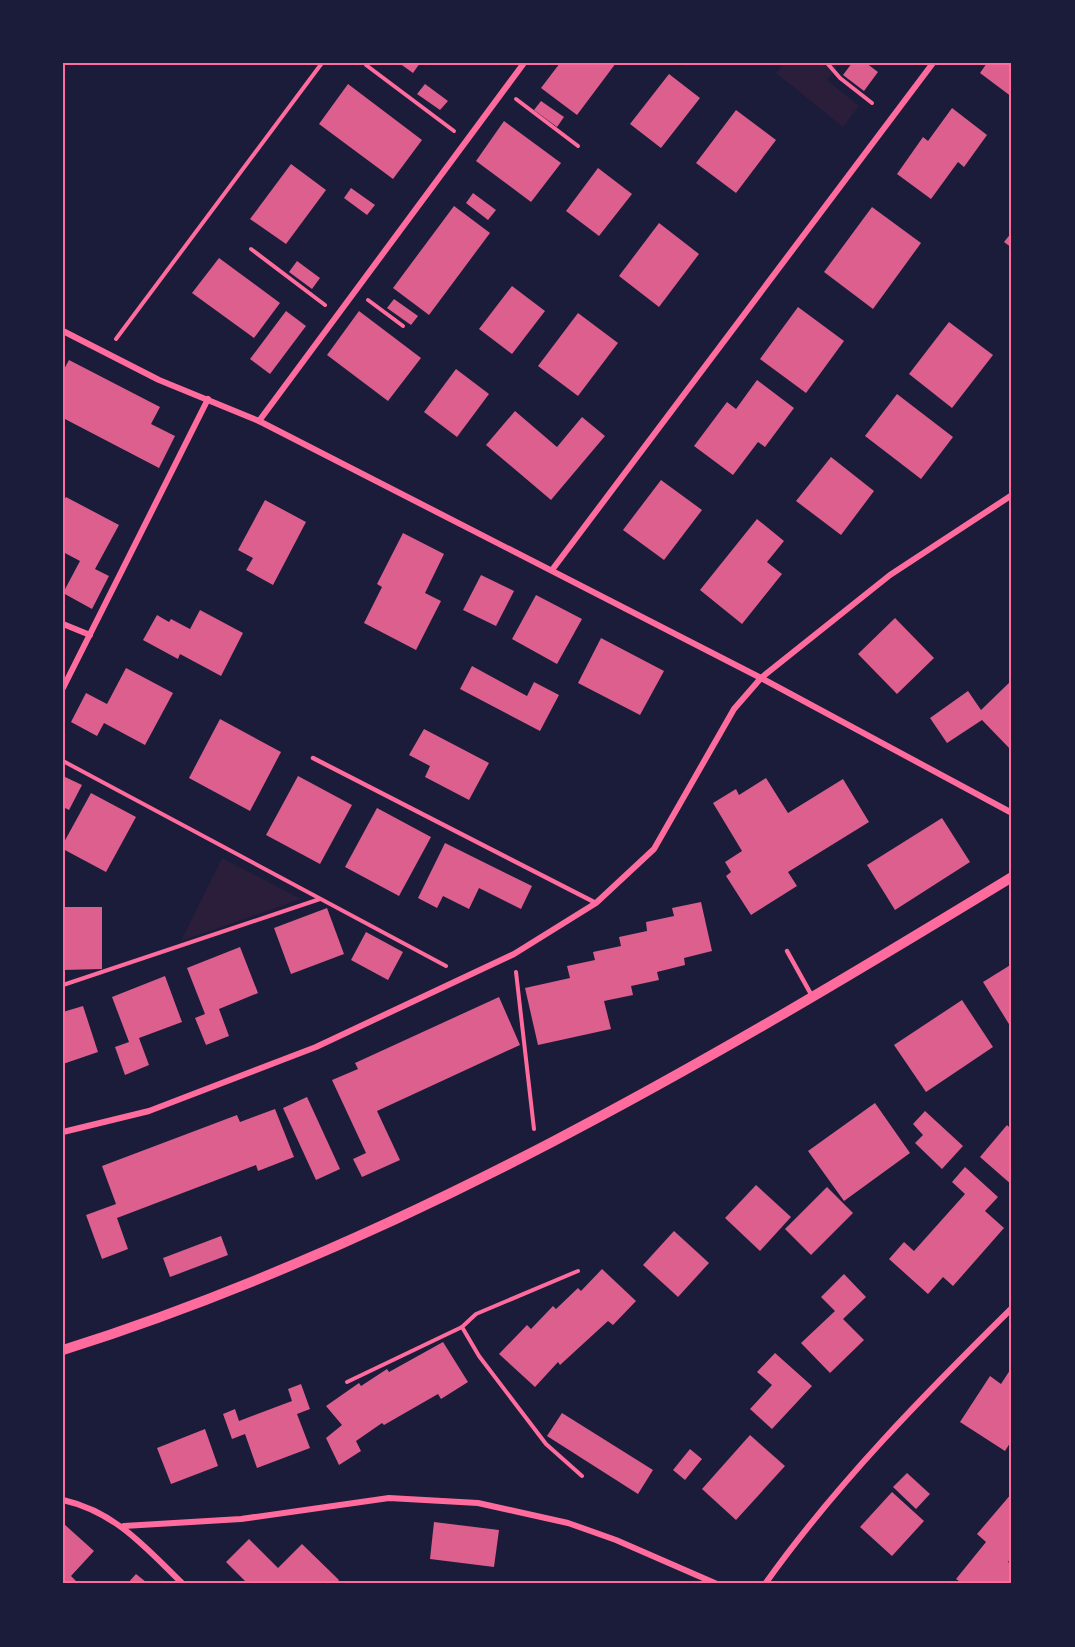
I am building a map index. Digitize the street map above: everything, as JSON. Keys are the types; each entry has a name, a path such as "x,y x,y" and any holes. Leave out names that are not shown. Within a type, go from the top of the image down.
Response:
{"street":[{"path":"259,421 524,63"},
{"path":"552,570 933,63"},
{"path":"63,331 159,380 259,421 443,518 552,570 761,678 1012,813"},
{"path":"63,687 208,399"},
{"path":"63,1132 149,1111 316,1047 514,954 596,903 654,849 734,709 761,678 890,575 1012,495"},
{"path":"63,624 90,635"},
{"path":"63,1350 121,1332 281,1270 542,1148 813,998 1012,877"},
{"path":"765,1584 804,1529 955,1365 1012,1308"},
{"path":"124,1526 241,1519 390,1498 478,1503 568,1523 616,1540 717,1584"},
{"path":"63,1500 81,1504 124,1526 183,1584"}],"lane":[{"path":"313,758 596,903"},
{"path":"788,951 813,998"}],"path":[{"path":"105,353 322,63"},
{"path":"827,63 840,78 872,103"},
{"path":"366,65 466,140"},
{"path":"504,90 578,146"},
{"path":"251,249 338,314"},
{"path":"355,291 403,326"},
{"path":"63,761 466,977"},
{"path":"63,985 320,899"},
{"path":"514,954 535,1130 542,1148"},
{"path":"347,1382 462,1328 476,1314 578,1271"},
{"path":"462,1328 478,1356 546,1444 582,1476"}],"shaded area":[{"path":"784,63 840,63 827,80 859,106 843,127 776,73"},
{"path":"222,858 301,899 181,941"}],"building":[{"path":"399,63 420,63 413,73"},
{"path":"560,63 616,63 577,115 541,88"},
{"path":"852,63 866,63 878,72 864,91 843,75"},
{"path":"987,63 1012,63 1012,97 980,73"},
{"path":"669,74 700,98 661,148 630,124"},
{"path":"348,84 422,140 393,179 319,124"},
{"path":"425,84 448,101 440,110 417,94"},
{"path":"541,101 564,117 557,127 534,110"},
{"path":"952,108 987,135 964,167 958,162 931,199 897,174 923,137 928,141"},
{"path":"736,110 776,140 736,193 696,163"},
{"path":"504,121 561,163 531,202 476,161"},
{"path":"291,164 326,190 286,244 250,219"},
{"path":"598,168 632,194 599,236 566,211"},
{"path":"351,188 375,205 367,215 344,198"},
{"path":"473,193 496,210 488,220 466,203"},
{"path":"454,206 490,233 429,315 393,288"},
{"path":"872,207 921,243 873,309 824,272"},
{"path":"659,223 699,254 659,307 619,276"},
{"path":"1012,232 1012,248 1004,242"},
{"path":"219,258 280,303 254,338 192,293"},
{"path":"297,261 320,278 312,289 289,272"},
{"path":"512,286 545,311 512,354 479,329"},
{"path":"394,299 418,316 411,325 387,308"},
{"path":"798,307 844,341 806,393 760,359"},
{"path":"286,311 306,326 270,374 250,359"},
{"path":"359,311 421,358 388,401 327,355"},
{"path":"578,313 618,343 578,396 538,366"},
{"path":"949,322 993,355 952,408 909,374"},
{"path":"69,360 160,407 151,424 175,436 159,468 63,418 63,371"},
{"path":"456,369 489,394 457,437 424,412"},
{"path":"757,380 794,408 765,447 758,442 733,475 694,446 727,402 736,409"},
{"path":"897,394 953,437 921,479 865,436"},
{"path":"515,411 557,447 582,417 605,436 551,500 486,445"},
{"path":"831,457 874,491 841,535 796,501"},
{"path":"661,480 702,510 664,560 623,530"},
{"path":"66,497 119,525 95,569 109,576 92,609 63,593 80,561 63,552 63,501"},
{"path":"265,500 306,522 273,585 246,570 253,558 238,550"},
{"path":"757,519 784,541 767,562 782,574 742,624 700,590"},
{"path":"403,533 444,554 425,593 441,601 416,650 364,623 382,587 377,584"},
{"path":"481,575 514,591 496,626 463,610"},
{"path":"536,595 582,619 557,664 512,639"},
{"path":"200,610 243,633 221,676 180,654 178,659 143,640 157,615 190,629"},
{"path":"895,618 934,658 897,694 858,654"},
{"path":"601,638 664,671 640,715 578,683"},
{"path":"472,666 527,696 534,682 559,695 540,731 460,689"},
{"path":"126,668 173,693 145,745 104,723 97,736 71,722 86,693 107,704"},
{"path":"1011,681 1012,751 982,720 947,743 930,718 968,691 981,710"},
{"path":"220,719 281,752 250,811 189,778"},
{"path":"424,729 489,763 469,800 425,777 430,766 409,755"},
{"path":"63,776 82,785 69,810 63,807"},
{"path":"298,776 352,805 320,864 266,835"},
{"path":"766,778 788,813 843,779 869,822 788,872 797,886 751,915 726,876 731,872 725,862 742,851 713,803 736,789 739,795"},
{"path":"91,793 136,817 106,872 63,849 63,844"},
{"path":"377,808 431,837 399,896 345,867"},
{"path":"942,818 970,862 895,910 867,865"},
{"path":"445,843 532,886 521,909 479,888 469,909 443,896 437,908 418,898"},
{"path":"701,902 712,951 684,958 685,965 657,972 659,980 631,986 633,995 604,1001 611,1029 538,1045 525,988 570,978 567,966 595,960 593,952 621,946 619,937 647,931 646,922 674,916 672,908"},
{"path":"63,907 102,907 102,969 63,970"},
{"path":"327,908 344,954 291,974 274,928"},
{"path":"366,932 403,952 388,980 351,960"},
{"path":"240,947 258,993 219,1009 229,1036 206,1045 195,1018 205,1014 187,968"},
{"path":"1012,964 1012,1029 983,982"},
{"path":"165,976 182,1022 139,1038 149,1065 125,1075 115,1047 129,1042 112,997"},
{"path":"499,997 520,1045 377,1111 400,1160 362,1177 353,1159 366,1153 332,1080 358,1069 355,1063"},
{"path":"962,1000 993,1047 926,1092 894,1045"},
{"path":"83,1006 98,1052 63,1064 63,1012"},
{"path":"307,1097 340,1169 316,1180 283,1108"},
{"path":"875,1103 910,1153 844,1201 808,1151"},
{"path":"275,1109 294,1157 258,1171 256,1165 117,1218 128,1249 102,1259 86,1215 116,1204 102,1166 237,1115 240,1122"},
{"path":"925,1111 963,1146 942,1169 915,1143 923,1135 913,1124"},
{"path":"1007,1125 1012,1130 1012,1185 980,1157"},
{"path":"965,1167 998,1197 985,1211 1004,1228 953,1286 943,1277 928,1294 889,1259 904,1242 914,1251 965,1194 952,1182"},
{"path":"756,1185 791,1217 760,1251 725,1218"},
{"path":"827,1187 853,1213 811,1255 785,1229"},
{"path":"674,1231 709,1263 678,1297 643,1265"},
{"path":"221,1236 228,1255 170,1277 163,1258"},
{"path":"602,1269 636,1301 613,1325 608,1321 560,1365 558,1362 535,1387 499,1354 527,1325 531,1329 553,1306 556,1309 578,1288 581,1291"},
{"path":"844,1274 866,1297 843,1319 864,1340 830,1373 801,1343 835,1311 821,1297"},
{"path":"443,1342 468,1382 441,1399 438,1394 384,1425 382,1423 356,1441 361,1451 339,1465 326,1438 342,1425 326,1406 359,1383 361,1386 387,1369 389,1372"},
{"path":"775,1353 812,1386 772,1429 750,1409 772,1385 757,1372"},
{"path":"1012,1367 1012,1440 1005,1451 960,1422 990,1376 1001,1384"},
{"path":"301,1384 310,1409 297,1414 310,1448 257,1468 245,1434 232,1439 223,1414 235,1409 239,1421 292,1401 288,1389"},
{"path":"562,1413 653,1470 638,1494 547,1436"},
{"path":"205,1429 218,1466 171,1484 157,1448"},
{"path":"750,1435 785,1466 736,1520 702,1489"},
{"path":"690,1449 702,1459 685,1480 673,1470"},
{"path":"907,1473 930,1494 916,1509 893,1487"},
{"path":"892,1492 924,1521 892,1556 860,1527"},
{"path":"1012,1493 1012,1557 1008,1562 1012,1565 1012,1584 963,1584 956,1579 986,1542 977,1534"},
{"path":"434,1522 499,1530 494,1567 430,1559"},
{"path":"64,1524 94,1551 71,1576 79,1584 63,1584"},
{"path":"249,1539 278,1568 302,1544 339,1580 336,1584 248,1584 226,1562"},
{"path":"136,1574 146,1582 145,1584 127,1584"}]}
